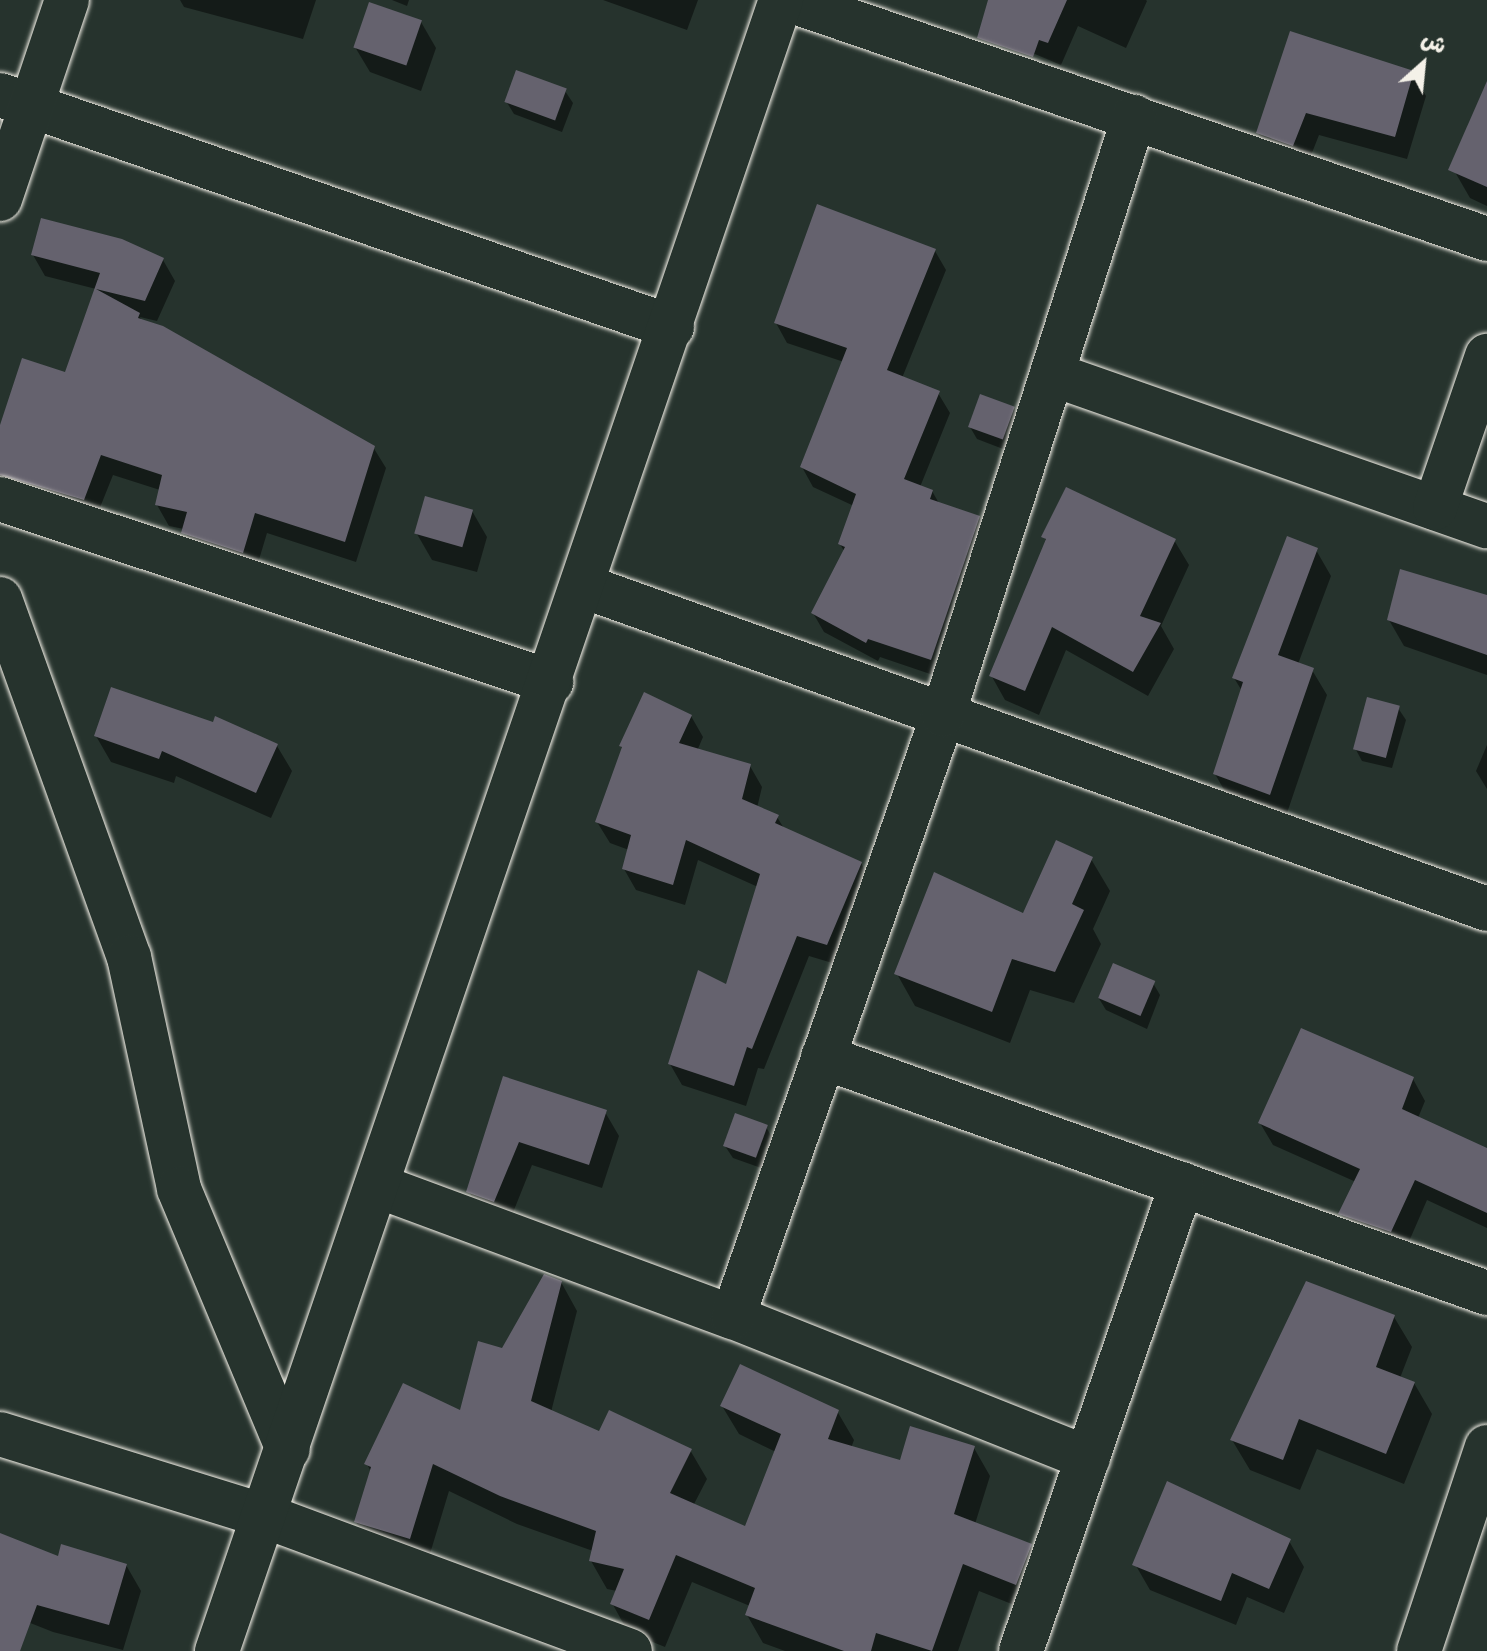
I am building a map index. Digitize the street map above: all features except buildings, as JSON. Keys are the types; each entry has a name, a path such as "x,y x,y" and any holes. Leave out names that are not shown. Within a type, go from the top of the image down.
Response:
{"street":[{"path":"0,199 16,101 67,0"},
{"path":"217,1651 551,682 781,0"},
{"path":"789,0 1487,239"},
{"path":"16,101 672,327"},
{"path":"733,1317 943,715 1134,117"},
{"path":"1435,508 1487,356"},
{"path":"1052,374 1487,526"},
{"path":"0,499 551,682"},
{"path":"583,586 1487,909"},
{"path":"0,599 9,648 129,957 179,1189 288,1449"},
{"path":"823,1057 1487,1293"},
{"path":"1021,1651 1182,1184"},
{"path":"378,1186 733,1317 1088,1458"},
{"path":"0,1434 265,1516 630,1651"},
{"path":"1419,1651 1487,1447"}]}
